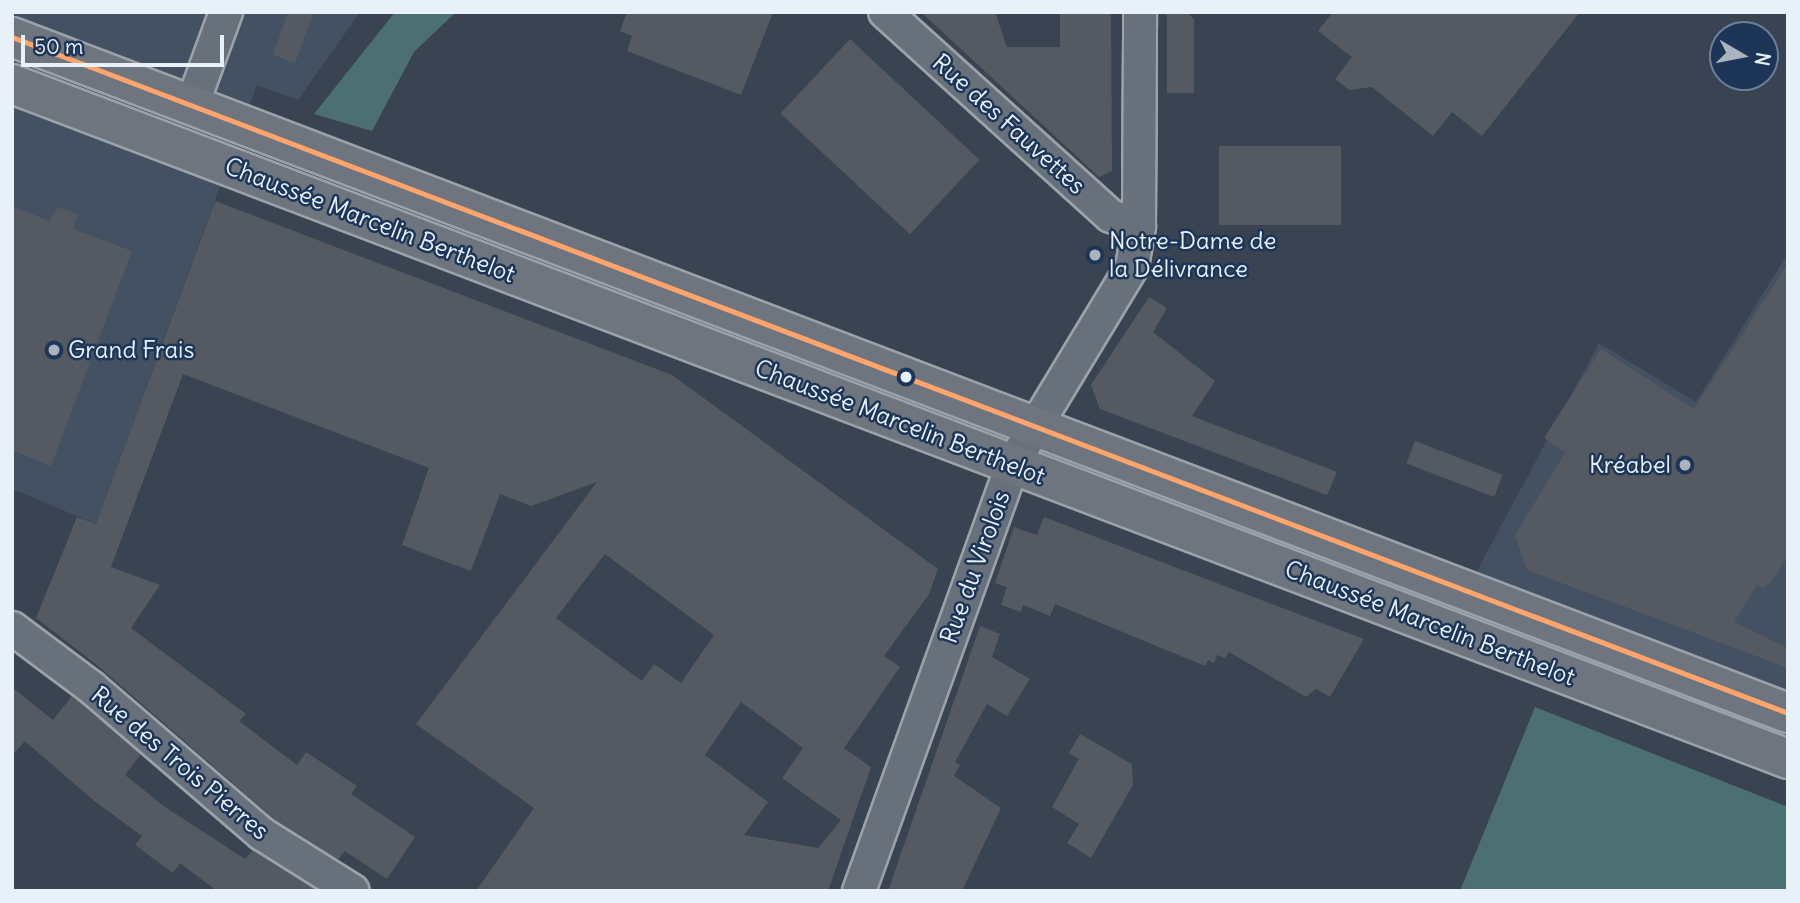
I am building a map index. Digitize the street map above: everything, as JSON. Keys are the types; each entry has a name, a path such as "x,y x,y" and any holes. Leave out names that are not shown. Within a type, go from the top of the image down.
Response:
{"main road":[{"name":"Chaussée Marcelin Berthelot","path":"12,37 1788,713"},
{"name":"Chaussée Marcelin Berthelot","path":"12,83 1788,759"},
{"path":"1628,698 1728,720 1788,740"}],"street":[{"path":"192,105 226,12"},
{"name":"Rue des Fauvettes","path":"885,12 1111,216 1139,226"},
{"name":"Rue du Virolois","path":"859,891 1012,465 1034,424 1124,281 1136,253 1139,226 1140,12"},
{"name":"Rue des Trois Pierres","path":"12,628 91,687 262,834 353,891"}],"shaded area":[{"path":"12,12 360,12 298,100 257,85 96,524 12,489"},
{"path":"1788,253 1788,757 1472,580 1599,343 1696,402"}],"green space":[{"path":"395,12 456,12 414,52 372,131 314,114"},
{"path":"1535,707 1788,807 1788,891 1460,891"}],"building":[{"path":"288,12 314,12 295,63 273,55"},
{"path":"627,12 773,12 741,95 627,51 632,36 620,31"},
{"path":"921,12 995,12 1007,47 1060,47 1060,12 1111,12 1112,171 1099,177"},
{"path":"1167,12 1187,12 1194,19 1194,93 1167,93"},
{"path":"1333,12 1580,12 1482,136 1452,112 1433,136 1372,87 1349,90 1335,79 1352,57 1318,31"},
{"path":"850,39 979,160 910,234 780,114"},
{"path":"1219,146 1341,146 1341,225 1219,225"},
{"path":"215,201 672,375 938,569 929,594 884,656 900,667 844,748 871,767 828,891 476,891 534,808 416,724 597,482 531,506 500,494 471,571 402,545 429,468 183,374 111,567 160,585 131,628 246,714 239,721 297,765 306,752 357,786 351,794 415,837 387,879 345,851 338,860 275,820 97,665 36,618 77,517 96,524","holes":["605,554 714,635 681,683 654,664 642,681 556,618","741,702 803,748 782,778 841,820 818,848 744,835 768,802 705,755"]},
{"name":"Grand Frais","path":"12,206 49,221 58,207 78,214 73,229 132,251 51,466 12,450"},
{"name":"Kréabel","path":"1788,263 1788,556 1771,582 1763,588 1757,585 1734,622 1788,648 1788,668 1527,570 1515,535 1565,453 1544,438 1601,349 1694,409"},
{"path":"1149,297 1167,308 1153,332 1215,381 1192,416 1337,472 1327,495 1100,409 1091,385"},
{"path":"1415,441 1503,475 1494,497 1406,463"},
{"path":"1044,517 1364,639 1330,697 1316,689 1306,697 1229,652 1225,658 1217,655 1214,663 1208,660 1205,666 1055,604 1050,616 1023,605 1021,612 1001,605 1007,587 995,583 1014,527 1037,535"},
{"path":"980,626 1000,634 992,657 1030,679 1007,716 987,704 955,762 960,765 954,776 1001,808 962,891 888,891"},
{"path":"12,687 53,720 72,696 141,754 125,775 165,807 245,859 253,850 318,891 217,891 180,863 173,873 135,845 142,836 93,800 25,741 12,756"},
{"path":"1080,734 1132,764 1133,785 1091,858 1067,843 1079,824 1052,807 1079,759 1069,753"}],"transit line":[{"path":"12,37 1788,713"}],"place":[{"name":"Notre-Dame de la Délivrance","path":"1095,255"},
{"name":"Grand Frais","path":"54,350"},
{"name":"Kréabel","path":"1685,465"}]}
